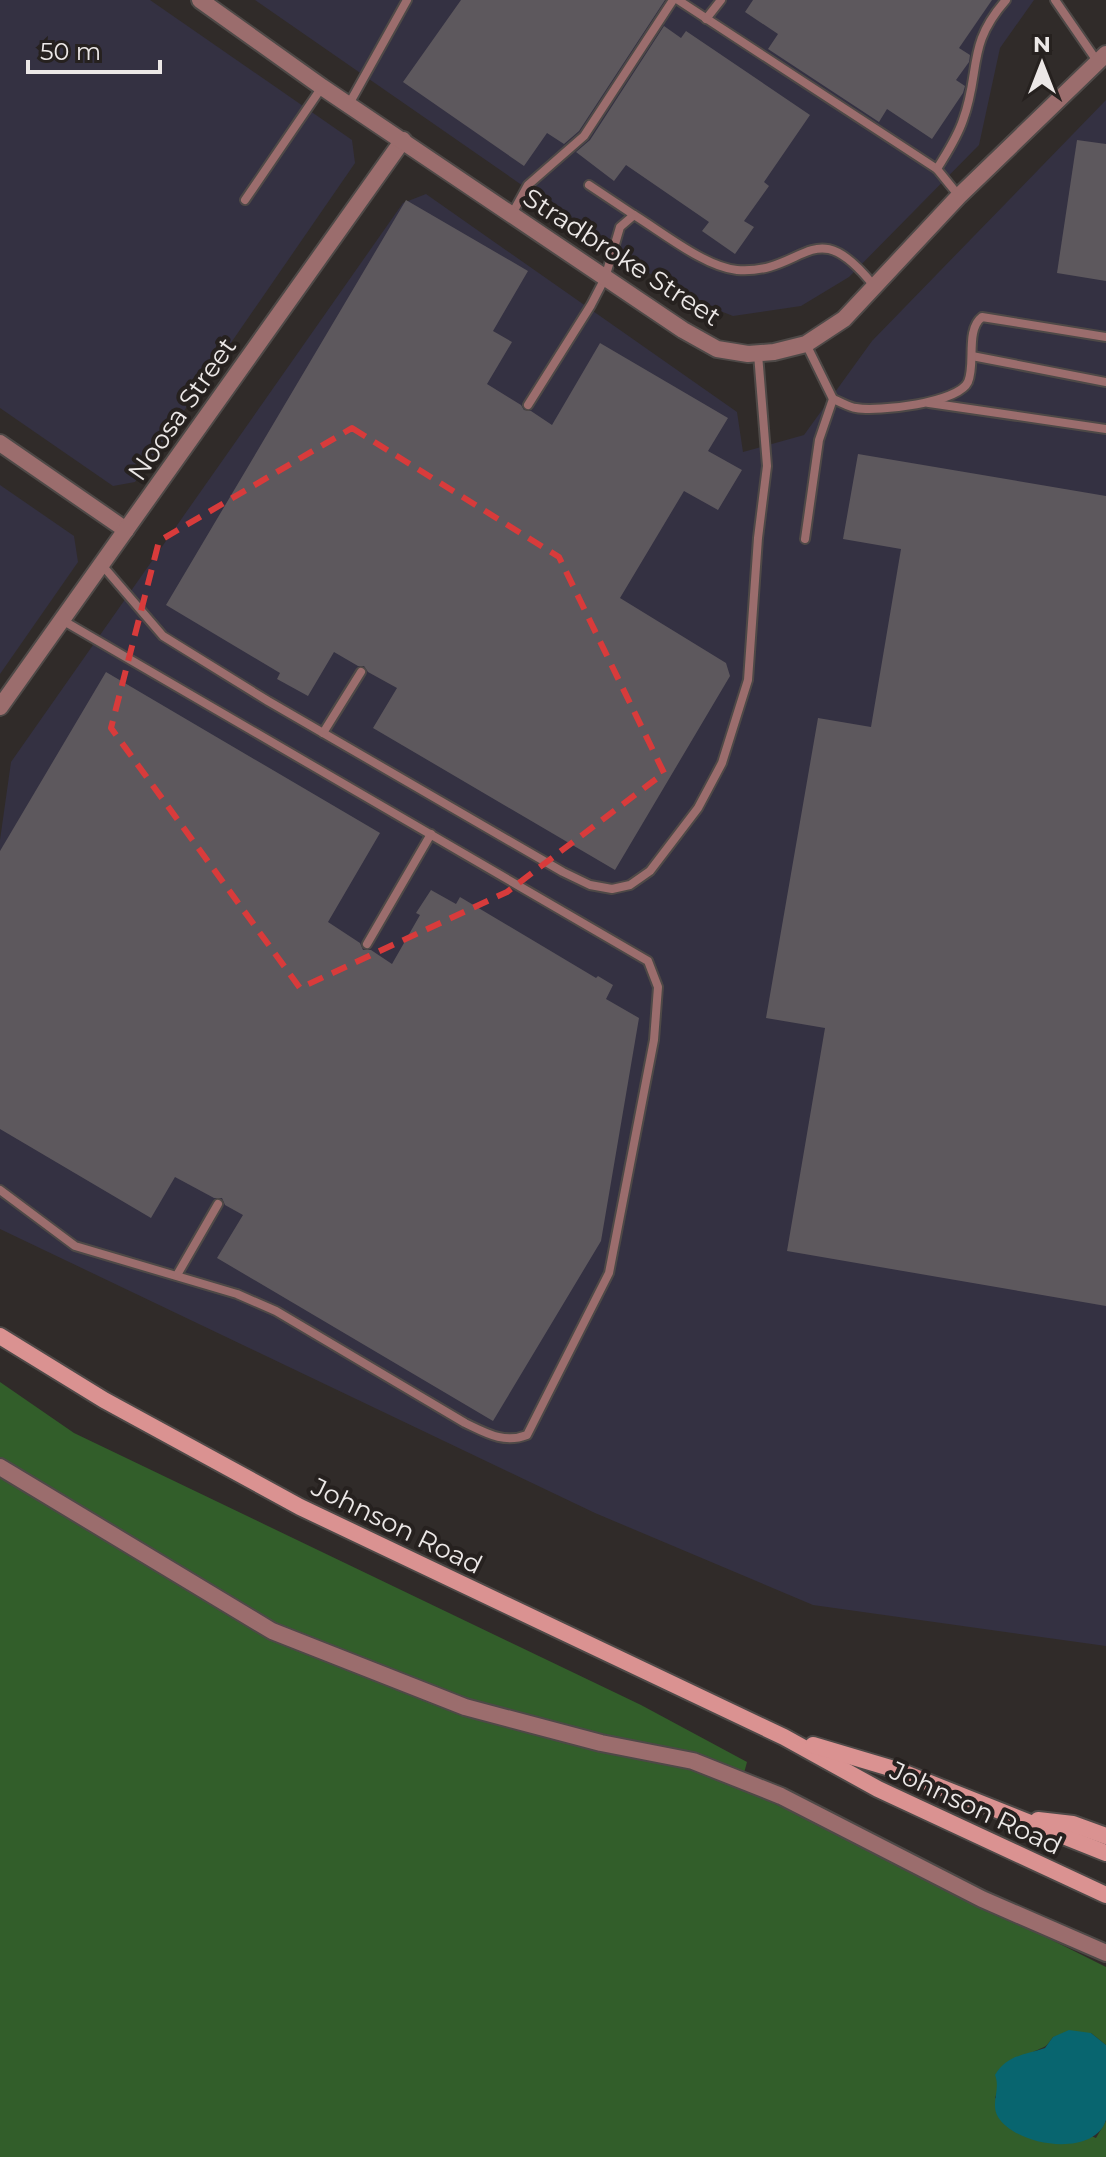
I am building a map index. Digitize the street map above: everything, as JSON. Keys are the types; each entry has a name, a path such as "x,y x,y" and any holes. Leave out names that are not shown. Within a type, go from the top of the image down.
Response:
{"main road":[{"name":"Johnson Road","path":"0,1336 104,1400 300,1507 784,1737 878,1789 1106,1895"},
{"name":"Johnson Road","path":"784,1737 897,1770 1106,1853"},
{"name":"Johnson Road","path":"1017,1817 1073,1824 1106,1836"}],"street":[{"name":"Stradbroke Street","path":"200,0 322,87 683,330 717,349 748,354 806,344 844,319 959,196 1102,58"},
{"name":"Noosa Street","path":"0,707 403,140"},
{"path":"0,443 126,530"},
{"path":"0,1467 272,1631 465,1707 601,1743 693,1761 781,1796 982,1899 1106,1953"}],"lane":[{"path":"349,104 407,0"},
{"path":"512,214 528,185 584,136 676,0 937,169 959,196"},
{"path":"706,19 721,0"},
{"path":"937,169 964,118 981,35 990,17 1006,0"},
{"path":"1055,0 1102,58"},
{"path":"245,200 322,87"},
{"path":"589,185 714,264 738,270 772,266 816,248 836,249 853,260 874,286"},
{"path":"528,405 605,278 620,227 634,215"},
{"path":"806,344 833,399 856,408 881,409 924,403 961,391 968,382 976,325 982,317 1106,337"},
{"path":"102,564 163,636 549,864 590,885 612,889 630,885 650,871 698,808 716,774 748,680 758,538 767,466 758,354"},
{"path":"972,356 1106,382"},
{"path":"805,539 819,440 833,399"},
{"path":"924,403 1106,429"},
{"path":"0,1190 75,1246 237,1294 276,1311 465,1423 496,1437 515,1440 527,1435 609,1273 654,1040 658,987 648,961 62,620"},
{"path":"323,733 361,672"},
{"path":"367,944 431,834"},
{"path":"177,1275 218,1204"}],"highlighted area":[{"path":"352,428 559,557 664,773 507,892 300,988 111,728 159,541"}],"shaded area":[{"path":"0,0 150,0 352,140 355,163 135,482 113,486 0,408"},
{"path":"255,0 1034,0 1000,48 979,145 849,277 801,306 733,316 682,296"},
{"path":"1106,100 1106,1646 813,1605 595,1513 0,1229 0,840 11,762 403,203 426,194 737,412 743,452 804,435 872,341"},
{"path":"0,485 74,536 78,562 0,674"}],"green space":[{"path":"0,1382 74,1433 641,1705 747,1762 740,1788 836,1832 1106,1967 1106,2045 1091,2033 1053,2037 1015,2066 995,2098 1096,2138 1106,2121 1106,2157 0,2157"}],"water":[{"path":"1069,2030 1091,2033 1106,2045 1106,2120 1099,2132 1087,2140 1072,2143 1055,2144 1022,2136 1008,2128 998,2117 995,2075 1005,2063 1045,2048 1053,2037"}],"building":[{"path":"461,0 665,0 579,131 564,144 547,133 524,166 403,82"},
{"path":"753,0 992,0 959,48 970,55 969,62 956,80 965,86 963,93 932,139 887,109 879,122 768,49 778,34 745,12"},
{"path":"664,26 681,38 686,31 810,115 764,182 769,186 744,221 754,227 735,254 702,231 709,222 626,165 614,181 576,152 590,140"},
{"path":"1077,140 1106,144 1106,281 1057,273"},
{"path":"406,200 528,271 493,331 512,342 487,384 524,410 531,411 552,425 600,343 728,418 708,451 742,470 718,510 684,491 620,598 726,663 730,676 615,870 373,728 397,688 368,672 364,666 358,666 334,652 308,696 277,679 280,673 166,605"},
{"path":"858,454 1106,496 1106,1306 787,1251 825,1028 766,1018 818,718 871,727 901,549 843,539"},
{"path":"106,672 380,833 328,922 360,943 363,950 371,950 392,964 420,915 416,913 431,890 456,904 460,897 596,978 598,976 613,985 606,999 639,1018 601,1241 493,1421 217,1258 243,1215 225,1205 222,1198 214,1198 175,1177 151,1218 0,1129 0,851"}]}
